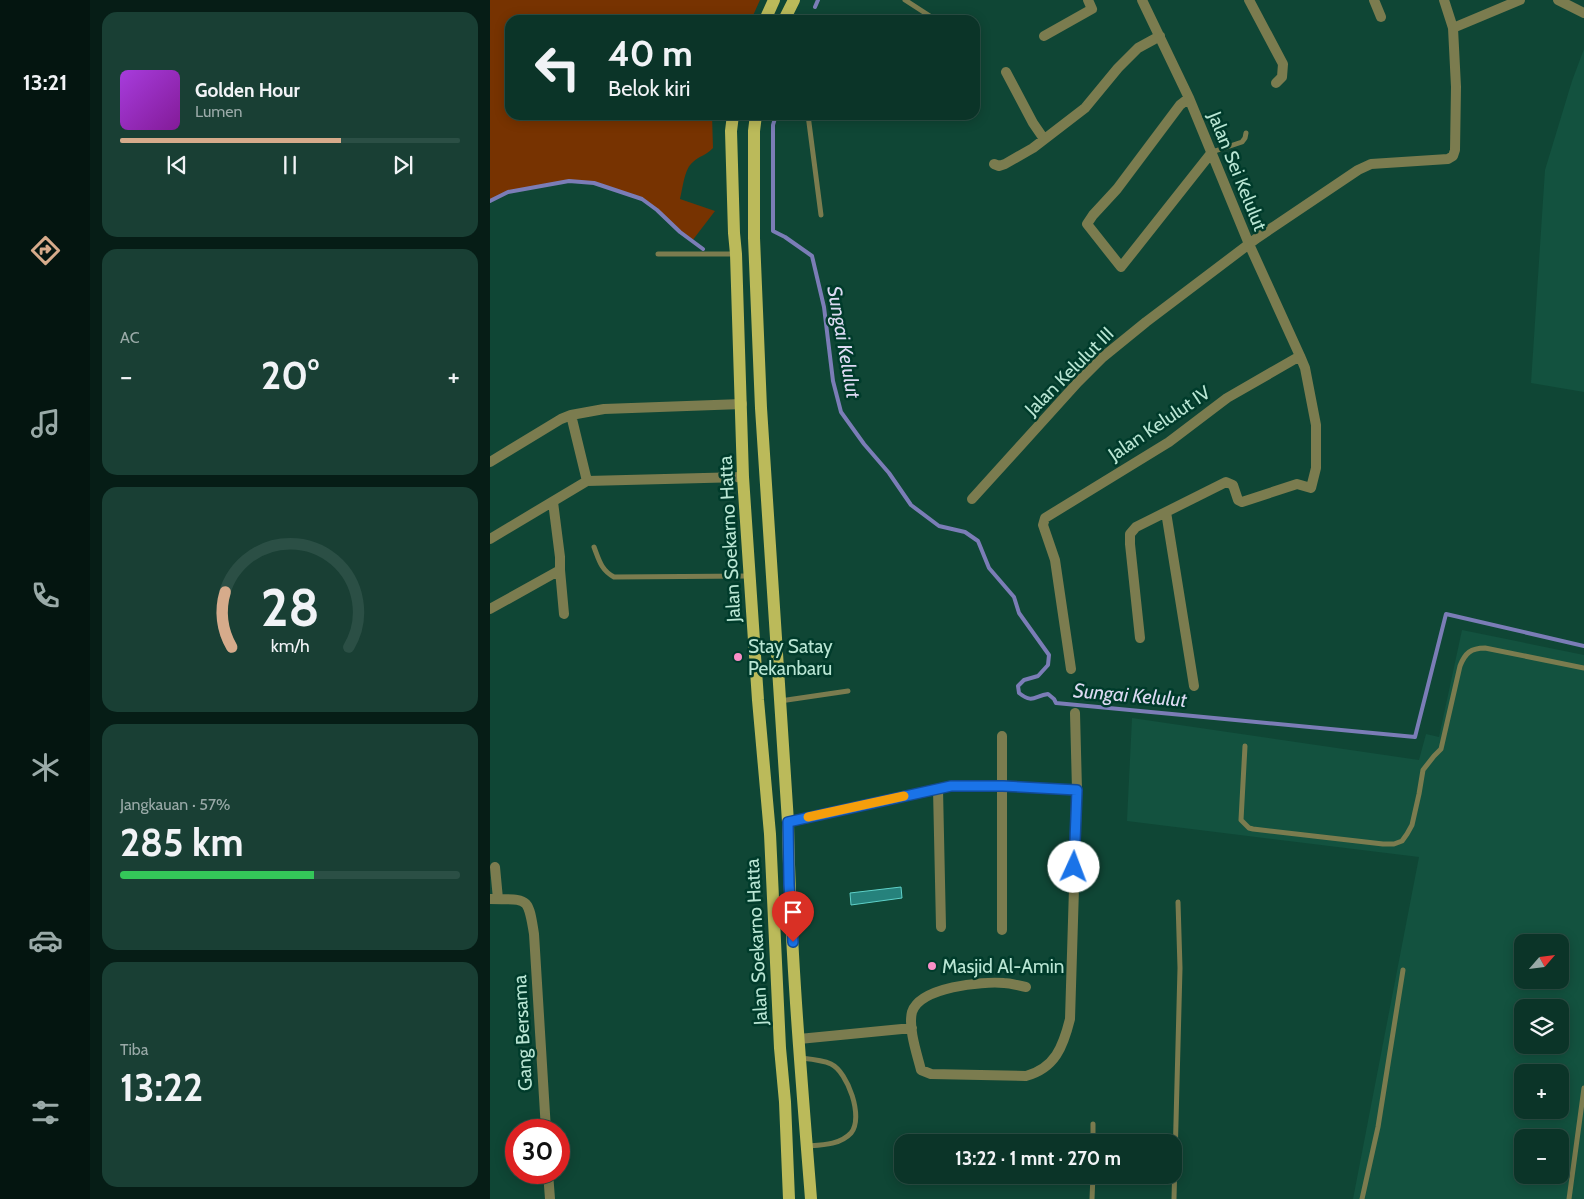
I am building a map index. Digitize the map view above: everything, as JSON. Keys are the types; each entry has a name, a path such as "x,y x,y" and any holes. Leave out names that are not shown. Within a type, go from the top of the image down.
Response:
{"main road":[{"path":"767,15 774,0"},
{"path":"786,15 794,0"},
{"name":"Jalan Soekarno Hatta","path":"732,120 731,131 734,233 742,404 743,477 758,700 770,834 789,1199"},
{"name":"Jalan Soekarno Hatta","path":"755,120 754,238 761,408 788,822 789,884 811,1199"},
{"path":"755,658 777,656"}],"street":[{"path":"1044,36 1092,9 1088,0"},
{"name":"Jalan Sei Kelulut","path":"1142,0 1189,98 1249,244 1305,368 1316,425 1316,468 1311,488 1297,484 1242,502 1238,500 1233,485 1226,482 1166,512"},
{"path":"1249,0 1283,64 1282,77 1276,83"},
{"path":"1374,0 1381,17"},
{"path":"1444,0 1453,28 1520,0"},
{"path":"1558,0 1584,14"},
{"name":"Jalan Kelulut III","path":"972,499 1102,357 1249,244 1284,219 1371,164 1448,159 1452,156 1455,150 1456,87 1453,28"},
{"path":"994,164 999,166 1006,164 1044,140 1085,108 1118,68 1138,48 1160,36"},
{"path":"1006,72 1033,124 1044,140"},
{"path":"1189,98 1180,105 1117,189 1087,224 1121,267 1212,152"},
{"name":"Jalan Kelulut IV","path":"1071,669 1055,560 1043,525 1046,518 1049,514 1168,442 1227,398 1300,356"},
{"path":"490,462 571,415 604,409 742,404"},
{"path":"571,415 587,481"},
{"path":"490,539 587,481 743,477"},
{"path":"553,502 560,557 564,614"},
{"path":"1140,638 1130,534 1136,527 1166,512 1194,686"},
{"path":"490,609 560,570"},
{"path":"1026,988 1005,983 975,983 955,986 940,991 919,1002 912,1012 912,1028 921,1070 931,1074 1026,1076 1039,1072 1052,1062 1066,1038 1070,1019 1077,790 1075,714"},
{"path":"1002,736 1002,930"},
{"path":"788,822 951,786 1003,786 1077,790"},
{"path":"938,789 941,928"},
{"path":"494,899 495,867"},
{"name":"Gang Bersama","path":"494,899 520,899 526,903 530,911 534,934 545,1119"},
{"path":"799,1039 912,1028"},
{"path":"549,1184 550,1199"}],"lane":[{"path":"905,0 928,15"},
{"path":"809,120 821,215"},
{"path":"1212,152 1242,142 1246,133"},
{"path":"658,254 736,254"},
{"path":"594,547 600,564 606,573 614,577 750,576"},
{"path":"1245,746 1241,820 1249,828 1374,844 1394,844 1402,840 1412,825 1423,770 1441,749 1460,666 1463,657 1468,652 1476,648 1485,648 1584,668"},
{"path":"780,701 848,692"},
{"path":"1174,1199 1180,978 1178,902"},
{"path":"1362,1199 1378,1127 1403,970"},
{"path":"800,1058 831,1064 843,1076 855,1107 855,1126 843,1140 807,1146"},
{"path":"1569,1199 1584,1088"},
{"path":"1093,1124 1093,1134"},
{"path":"1092,1199 1093,1184"}],"shaded area":[{"path":"490,0 760,0 753,15 505,15 505,120 712,120 713,148 690,165 680,199 715,211 692,241 642,199 594,183 569,181 508,192 490,201"},
{"path":"1584,49 1584,392 1531,383 1545,170 1572,81"},
{"path":"1462,630 1584,655 1584,1199 1353,1199 1419,857 1127,821 1132,718 1419,760 1426,734 1439,737"}],"building":[{"path":"901,887 902,898 851,905 850,893"}],"waterway":[{"path":"815,7 818,0"},
{"name":"Sungai Kelulut","path":"774,120 773,231 812,256 824,307 833,381 841,412 864,444 889,473 911,505 939,526 965,532 978,541 989,568 1014,597 1019,613 1049,655 1048,665 1038,676 1024,680 1018,686 1019,693 1031,699 1048,694 1056,703 1415,737 1446,614 1584,646"},
{"path":"490,201 508,192 569,181 594,183 642,199 703,249"}],"slow traffic":[{"path":"808,817 904,796"}],"place":[{"name":"Stay Satay Pekanbaru","path":"738,657"},
{"name":"Masjid Al-Amin","path":"932,966"}],"route":[{"path":"793,942 789,884 788,822 951,786 1003,786 1077,790 1074,867"}]}
